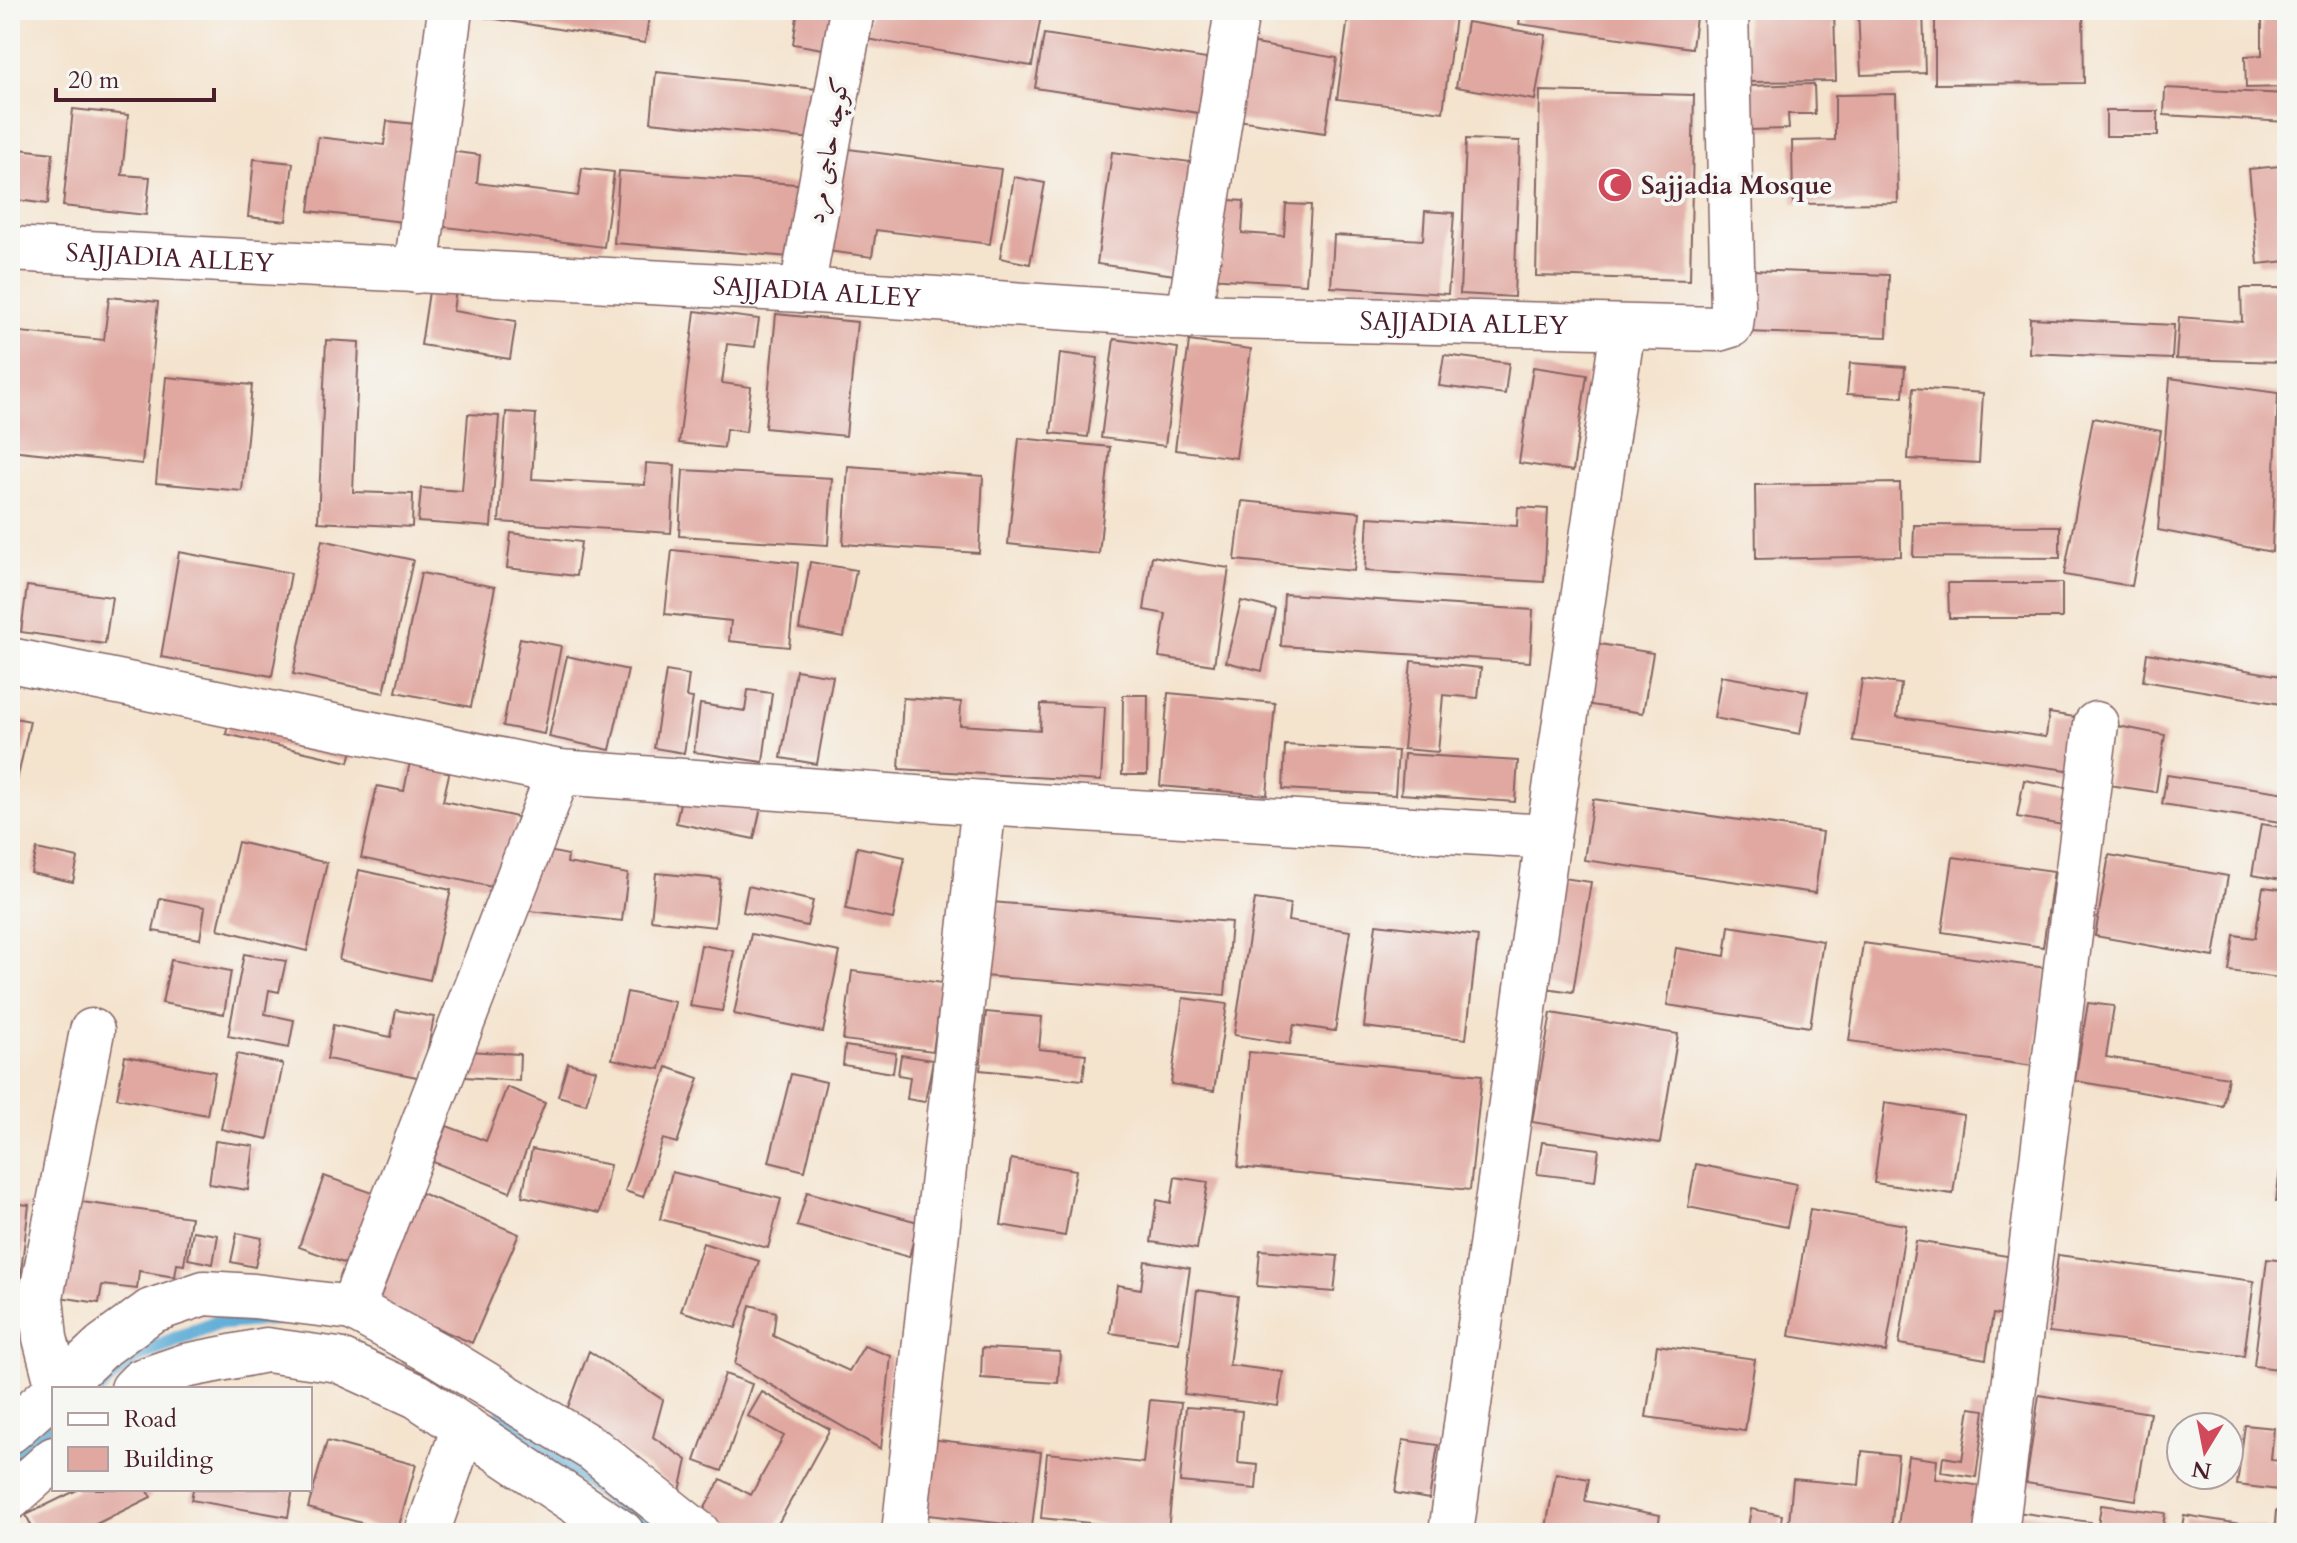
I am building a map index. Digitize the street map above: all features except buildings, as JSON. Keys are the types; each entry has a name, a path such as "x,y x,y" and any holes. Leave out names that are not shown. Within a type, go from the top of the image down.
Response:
{"street":[{"path":"416,271 450,10"},
{"name":"کوچه حاجی مرد","path":"802,290 852,10"},
{"path":"1189,316 1237,10"},
{"name":"SAJJADIA ALLEY","path":"10,249 802,290 1189,316 1718,329 1731,325 1733,309 1726,10"},
{"path":"1451,1533 1623,327"},
{"path":"10,660 559,772 984,803 1548,837"},
{"path":"1996,1533 2096,724"},
{"path":"352,1308 559,772"},
{"path":"904,1533 984,803"},
{"path":"56,1387 45,1338 41,1297 92,1031"},
{"path":"60,1387 103,1346 151,1311 204,1293 352,1308 438,1355 594,1450 698,1533"},
{"path":"135,1387 141,1381 185,1366 266,1350 338,1360 417,1396 622,1533"},
{"path":"10,1431 52,1394"},
{"path":"427,1533 464,1427"},
{"path":"10,1498 52,1461"}],"waterway":[{"path":"99,1387 136,1356 216,1323 281,1317"},
{"path":"501,1417 659,1533"},
{"path":"10,1463 52,1428"}],"place":[{"name":"Sajjadia Mosque","path":"1615,185"}]}
